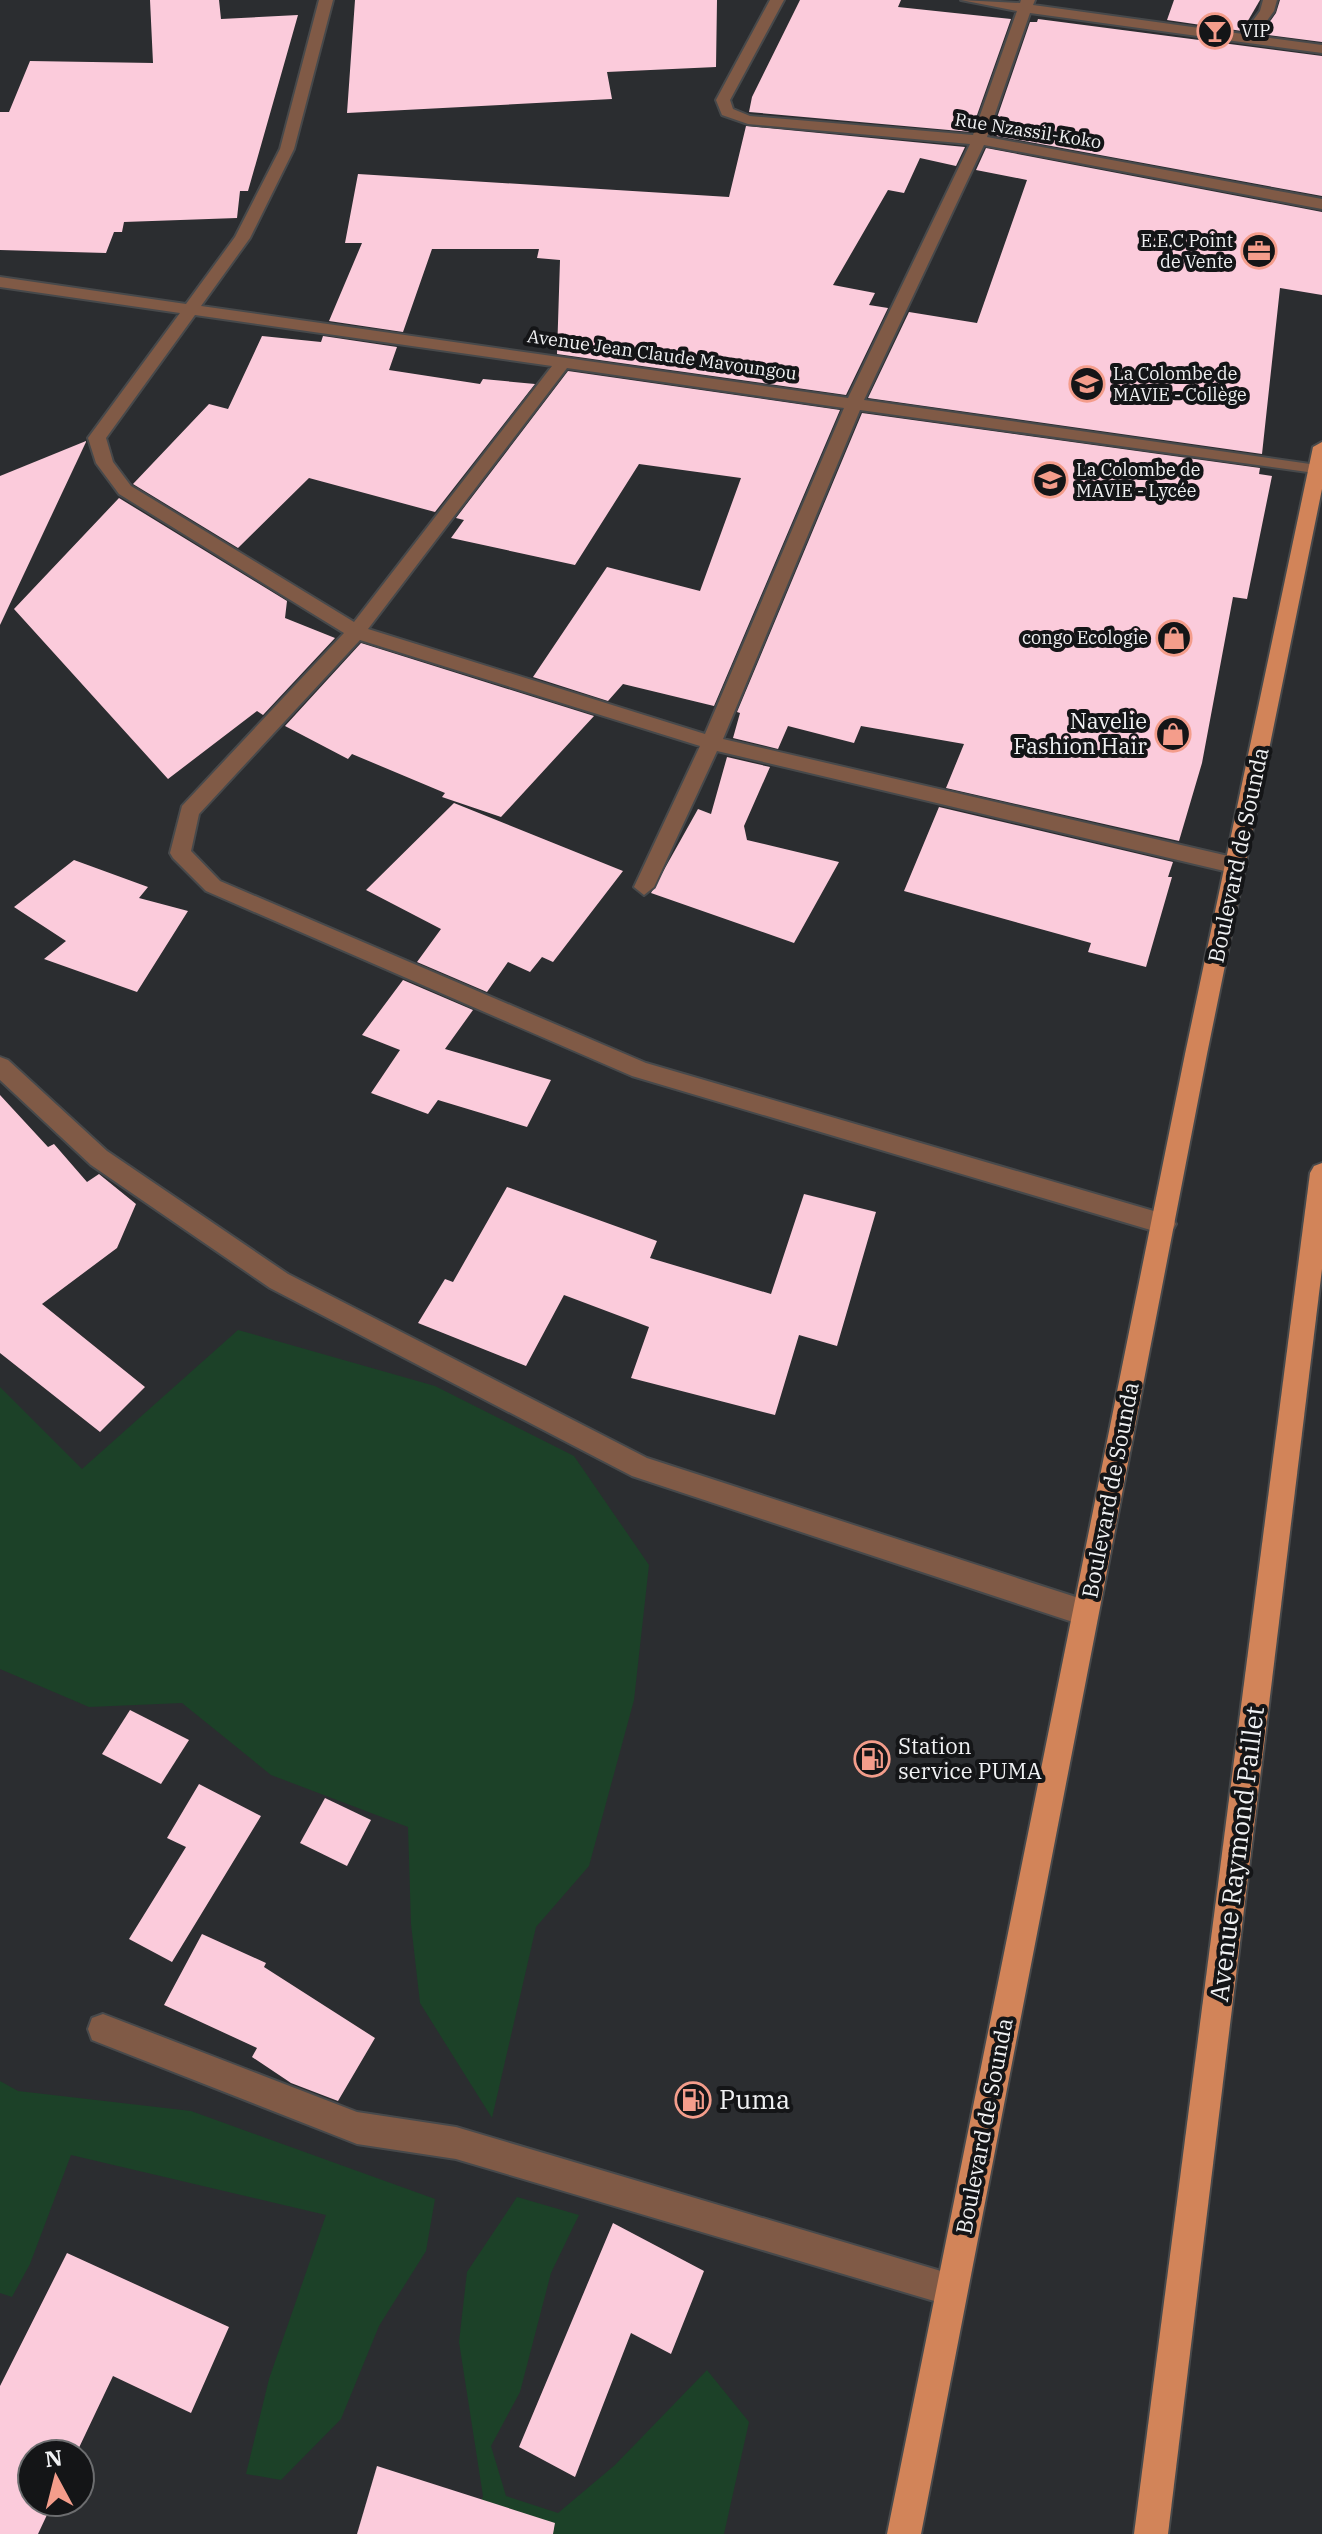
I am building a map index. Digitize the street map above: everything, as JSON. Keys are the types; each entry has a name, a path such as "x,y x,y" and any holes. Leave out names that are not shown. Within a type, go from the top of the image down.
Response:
{"main road":[{"name":"Boulevard de Sounda","path":"904,2534 1085,1613 1320,459"},
{"name":"Avenue Raymond Paillet","path":"1151,2534 1322,1173"}],"street":[{"path":"326,0 287,149 242,238 97,438 105,463 125,490 356,632 711,743 1237,866"},
{"name":"Rue Nzassil-Koko","path":"777,0 723,100 727,112 748,120 979,140 1322,204"},
{"path":"968,0 1026,3 1322,49"},
{"path":"1249,36 1267,11 1270,0"},
{"path":"644,887 711,743 854,404 979,140 1026,3"},
{"name":"Avenue Jean Claude Mavoungou","path":"0,282 565,360 854,404 1320,459"},
{"path":"565,360 356,632 189,811 180,853 213,886 640,1070 1164,1224"},
{"path":"0,1066 99,1158 279,1281 641,1468 1085,1613"},
{"path":"103,2029 357,2128 456,2143 951,2290"}],"green space":[{"path":"238,1330 435,1386 574,1456 649,1565 634,1700 589,1866 536,1927 492,2118 420,2003 411,1924 408,1827 271,1775 182,1703 89,1707 0,1669 0,1387 82,1469"},
{"path":"0,2081 18,2091 191,2111 435,2199 426,2251 379,2326 341,2419 281,2480 246,2474 269,2379 326,2215 71,2155 30,2264 12,2297 0,2293"},
{"path":"517,2197 579,2215 551,2273 520,2392 491,2446 506,2496 558,2513 615,2465 707,2370 749,2422 724,2534 470,2534 483,2496 459,2342 467,2272"}],"building":[{"path":"150,0 219,0 221,19 298,15 248,191 240,191 237,218 124,222 122,232 114,232 106,253 0,250 0,112 9,112 30,61 153,63"},
{"path":"355,0 717,0 716,67 607,72 612,99 347,113"},
{"path":"800,0 901,0 898,7 1011,19 971,132 749,112 752,97"},
{"path":"1174,0 1260,0 1242,31 1167,20"},
{"path":"1280,0 1322,0 1322,42 1261,34 1276,13"},
{"path":"1038,19 1322,56 1322,196 991,135 1030,22 1037,22"},
{"path":"746,126 965,147 956,166 920,158 904,193 888,190 833,285 875,293 869,305 888,308 846,395 557,354 560,260 537,258 539,249 432,249 403,332 329,321 362,243 345,243 358,174 729,197"},
{"path":"986,148 1322,212 1322,295 1280,288 1262,454 868,398 909,312 977,323 1027,180 976,170"},
{"path":"262,336 321,342 323,336 397,347 389,370 480,384 483,379 535,384 435,512 309,478 238,548 133,484 209,404 228,409"},
{"path":"568,371 840,410 714,706 623,684 608,701 533,677 607,567 700,591 741,478 639,464 575,565 451,538 464,520 456,518"},
{"path":"862,413 1260,468 1259,474 1272,476 1247,599 1233,597 1202,763 1179,841 946,788 964,744 861,726 854,743 788,726 778,749 733,738 740,713 737,712"},
{"path":"86,442 0,625 0,476"},
{"path":"119,498 287,601 285,618 335,638 263,715 257,711 168,779 14,609"},
{"path":"361,643 594,716 501,817 442,797 445,793 352,754 348,759 285,726"},
{"path":"727,757 770,767 744,826 747,840 839,862 794,943 651,893 698,809 711,814"},
{"path":"454,803 623,871 553,962 542,957 530,972 508,962 487,992 417,962 441,929 366,890"},
{"path":"939,807 1173,862 1168,877 1172,877 1146,967 1088,952 1091,943 904,891"},
{"path":"74,860 148,887 139,898 188,911 137,992 44,959 66,941 14,907"},
{"path":"403,980 473,1010 445,1049 551,1080 527,1127 438,1100 428,1114 371,1093 400,1050 362,1035"},
{"path":"0,1095 48,1147 54,1144 87,1182 99,1174 136,1204 117,1248 42,1304 145,1387 100,1432 0,1353"},
{"path":"507,1187 657,1241 650,1258 771,1294 804,1194 876,1212 837,1346 799,1335 775,1415 631,1378 649,1327 564,1295 526,1366 418,1323 445,1279 453,1282"},
{"path":"130,1710 189,1740 161,1784 102,1754"},
{"path":"199,1784 261,1816 172,1962 129,1939 186,1847 167,1838"},
{"path":"325,1798 371,1820 347,1866 300,1843"},
{"path":"202,1934 266,1963 264,1967 375,2038 338,2101 291,2083 252,2057 257,2048 164,2005"},
{"path":"613,2223 704,2271 671,2354 631,2333 575,2477 519,2447"},
{"path":"67,2253 229,2327 191,2413 113,2376 84,2438 16,2438 16,2518 46,2518 38,2534 0,2534 0,2386"},
{"path":"377,2466 555,2523 553,2534 357,2534"}],"place":[{"name":"VIP","path":"1215,31"},
{"name":"E.E.C Point de Vente","path":"1259,251"},
{"name":"La Colombe de MAVIE - Collège","path":"1087,384"},
{"name":"La Colombe de MAVIE - Lycée","path":"1050,480"},
{"name":"congo Ecologie","path":"1174,638"},
{"name":"Navelie Fashion Hair","path":"1173,734"},
{"name":"Station service PUMA","path":"872,1759"},
{"name":"Puma","path":"693,2100"}]}
